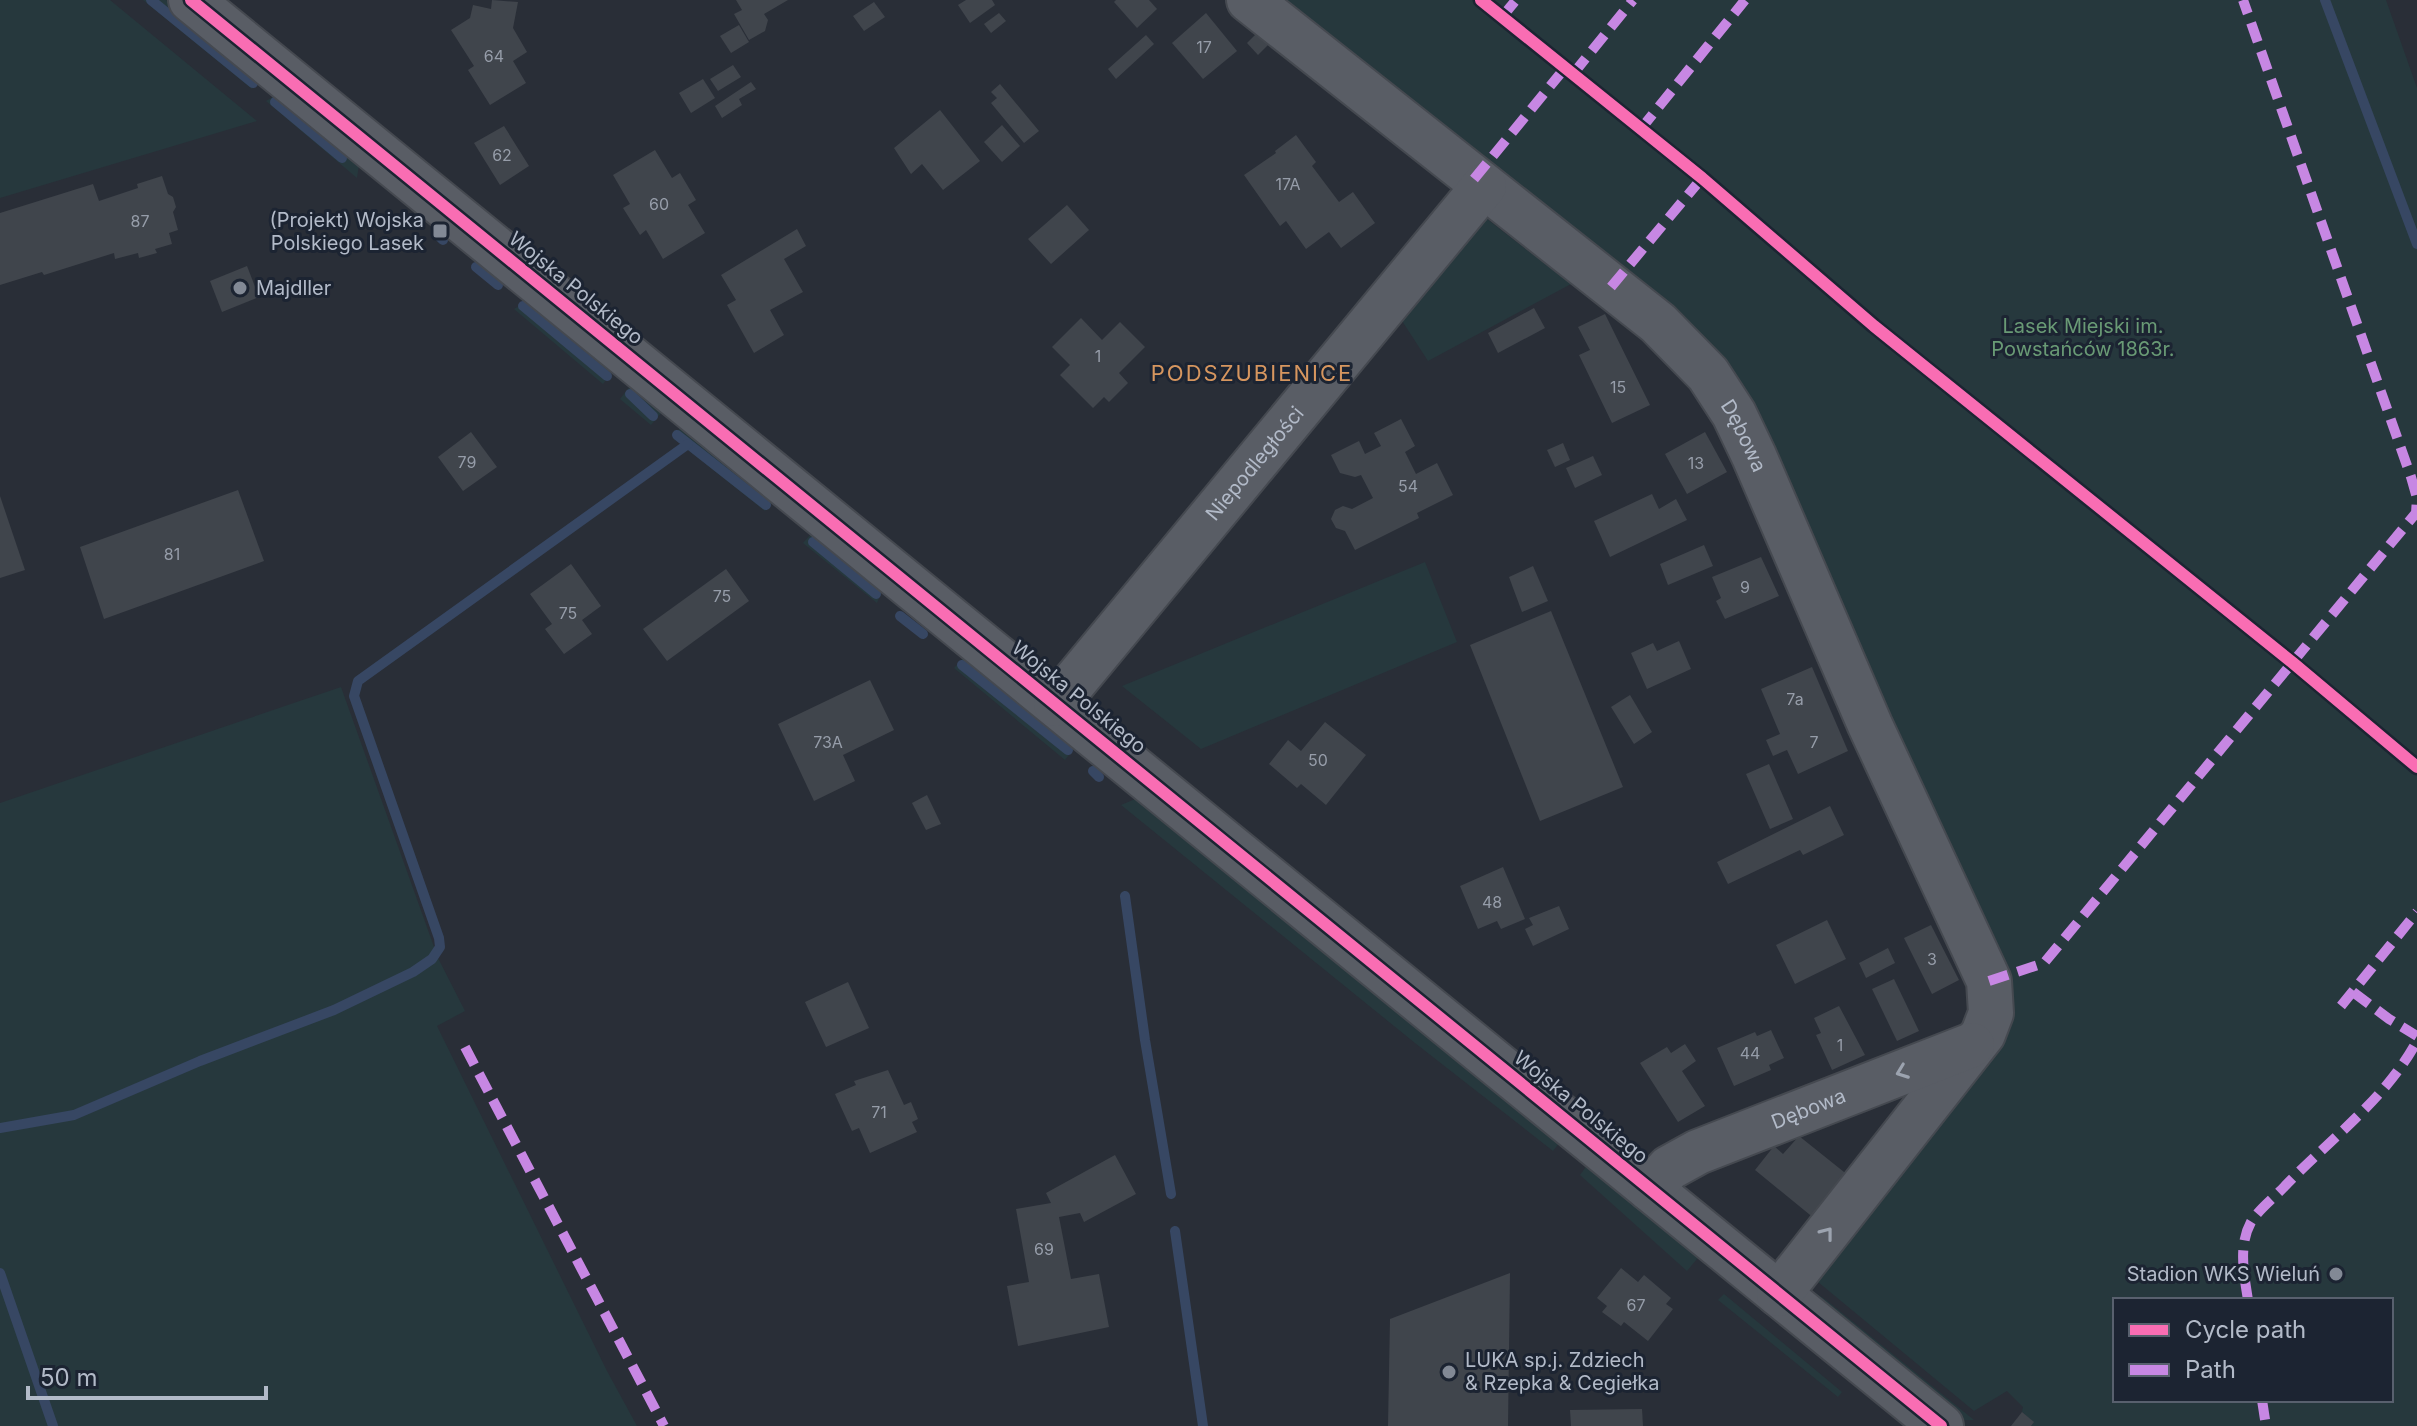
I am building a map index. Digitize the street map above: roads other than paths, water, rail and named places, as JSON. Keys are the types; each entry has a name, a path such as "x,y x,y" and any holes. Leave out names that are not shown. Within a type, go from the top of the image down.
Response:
{"street":[{"name":"Wojska Polskiego","path":"191,0 1941,1426"},
{"name":"Dębowa","path":"1249,0 1658,323 1694,358 1723,394 1754,456 1870,725 1989,981 1991,1013 1975,1044 1779,1294"},
{"name":"Niepodległości","path":"1056,704 1484,186"},
{"name":"Dębowa","path":"1650,1189 1669,1168 1688,1156 1975,1044"}],"waterway":[{"path":"151,0 253,83"},
{"path":"2325,0 2417,244"},
{"path":"275,102 342,158"},
{"path":"437,234 443,240"},
{"path":"476,267 498,285"},
{"path":"523,306 607,376"},
{"path":"630,394 653,416"},
{"path":"677,435 766,505"},
{"path":"0,1128 74,1115 200,1061 334,1010 413,972 432,959 440,947 439,938 354,696 358,681 688,444"},
{"path":"813,542 876,594"},
{"path":"900,616 923,634"},
{"path":"962,665 1068,750"},
{"path":"1093,771 1099,777"},
{"path":"1125,896 1171,1194"},
{"path":"1175,1231 1203,1426"},
{"path":"0,1273 53,1426"}],"place":[{"name":"(Projekt) Wojska Polskiego Lasek","path":"440,231"},
{"name":"Majdller","path":"240,288"},
{"name":"Stadion WKS Wieluń","path":"2336,1274"},
{"name":"LUKA sp.j. Zdziech & Rzepka & Cegiełka","path":"1449,1372"}],"district":[{"name":"PODSZUBIENICE","path":"1252,373"}],"park label":[{"name":"Lasek Miejski im. Powstańców 1863r.","path":"2083,338"}]}
